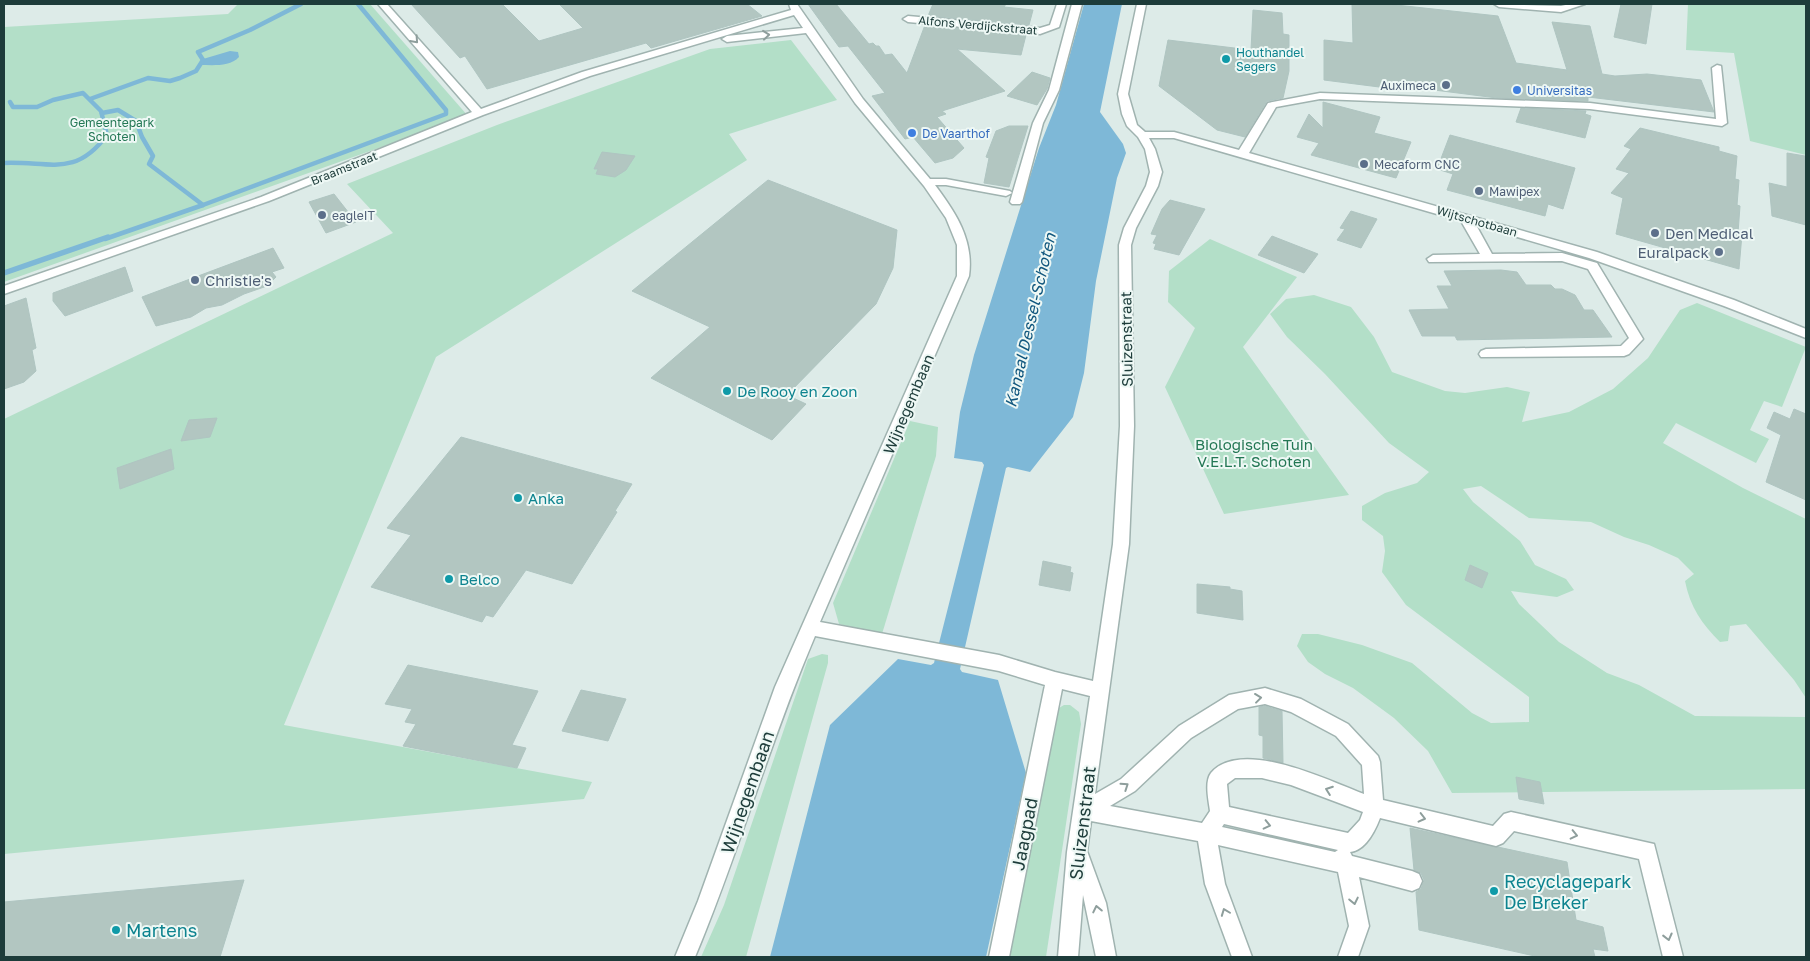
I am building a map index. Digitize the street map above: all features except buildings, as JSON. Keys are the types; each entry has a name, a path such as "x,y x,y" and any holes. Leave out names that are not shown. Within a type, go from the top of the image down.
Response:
{"street":[{"path":"382,4 479,114"},
{"name":"Alfons Verdijckstraat","path":"908,19 1040,31 1054,27 1061,4"},
{"path":"1016,202 1038,123 1054,90 1077,4"},
{"name":"Sluizenstraat","path":"1068,957 1078,852 1099,690 1121,544 1127,426 1125,245 1130,228 1152,186 1156,172 1154,158 1142,135 1132,126 1126,114 1123,94 1141,4"},
{"path":"1499,4 1561,9 1580,4"},
{"name":"Braamstraat","path":"731,34 794,7"},
{"name":"Wijnegembaan","path":"685,957 708,902 784,687 963,276 964,251 960,237 947,212 859,101 794,7"},
{"name":"Braamstraat","path":"4,290 265,199 479,114 586,74 683,45 731,34 809,30"},
{"path":"1243,153 1272,105 1320,96 1590,106 1722,123 1717,68"},
{"name":"Wijtschotbaan","path":"1142,135 1174,135 1465,217 1591,260 1686,288 1806,334"},
{"path":"925,182 946,182 1006,193"},
{"path":"1465,217 1488,258"},
{"path":"1433,259 1562,258 1591,260 1636,339 1624,351 1486,354"},
{"path":"811,628 999,663 1055,680 1099,690"},
{"name":"Jaagpad","path":"999,957 1055,680"},
{"path":"1084,811 1128,785 1185,732 1235,701 1265,696 1295,705 1342,730 1371,762 1374,807 1367,826 1352,843 1220,814"},
{"path":"1242,957 1215,884 1206,833 1220,814 1217,780 1232,769 1262,769 1291,776 1374,807 1496,836 1510,821 1646,851 1673,957"},
{"path":"1084,811 1206,833 1346,864 1412,881"},
{"path":"1332,839 1346,864 1360,926 1348,957"},
{"path":"1078,852 1096,903 1106,957"}],"green space":[{"name":"Gemeentepark Schoten","path":"238,4 370,4 468,116 4,282 4,27 228,14"},
{"path":"1688,4 1806,4 1806,155 1750,141 1734,53 1686,50"},
{"path":"791,40 837,100 729,134 747,160 436,357 284,725 592,782 584,799 4,854 4,419 393,233 347,184 497,125 710,49"},
{"name":"Biologische Tuin V.E.L.T. Schoten","path":"1210,239 1297,277 1243,347 1349,495 1224,514 1165,387 1195,328 1168,302 1169,271"},
{"path":"1314,295 1351,307 1374,337 1392,372 1445,391 1465,393 1507,387 1530,392 1522,422 1569,412 1613,389 1648,358 1680,310 1697,303 1806,347 1782,407 1764,401 1750,430 1769,439 1756,463 1676,423 1663,443 1743,488 1806,519 1806,698 1794,680 1746,624 1730,626 1728,641 1720,642 1702,622 1690,599 1685,581 1694,574 1678,558 1591,522 1529,518 1481,486 1463,489 1473,502 1520,541 1535,565 1566,579 1574,590 1557,597 1511,591 1519,604 1559,642 1607,673 1639,685 1695,716 1806,717 1806,789 1452,793 1428,751 1394,718 1353,688 1325,674 1308,662 1297,646 1302,634 1318,634 1362,645 1412,663 1472,713 1491,723 1529,722 1529,697 1406,605 1382,572 1385,551 1383,536 1362,520 1362,506 1385,493 1417,483 1429,472 1389,443 1325,374 1287,337 1270,314 1286,299"},
{"path":"910,421 938,427 936,456 882,634 839,624 833,603"},
{"path":"822,654 828,655 828,663 746,957 701,957 724,905 808,659"},
{"path":"1064,705 1070,705 1079,712 1081,724 1046,957 1007,957 1054,718 1059,708"}],"water":[{"name":"Kanaal Dessel-Schoten","path":"1084,4 1122,4 1100,112 1123,144 1126,153 1117,178 1096,281 1084,373 1073,417 1030,472 1006,468 960,669 962,672 998,680 1026,773 986,957 770,957 830,725 898,659 931,665 934,663 984,465 982,462 954,458 960,412 974,355 1039,148 1056,105"},
{"path":"230,51 238,52 239,57 226,64 200,65 203,59"}],"waterway":[{"path":"90,99 148,78 170,81 196,71 203,60 198,52 250,30 301,4"},
{"path":"203,205 446,114 446,110 358,4"},
{"path":"4,163 48,165 72,162 84,157 107,135 101,111 83,93 53,100 37,107 13,107 10,102"},
{"path":"102,113 118,110 136,121 142,137 153,156 149,164 203,205"},
{"path":"105,239 203,205"},
{"path":"4,273 108,237"}],"place":[{"name":"Houthandel Segers","path":"1226,59"},
{"name":"Auximeca","path":"1446,85"},
{"name":"Universitas","path":"1517,90"},
{"name":"De Vaarthof","path":"912,133"},
{"name":"Mecaform CNC","path":"1364,164"},
{"name":"Mawipex","path":"1479,191"},
{"name":"eagleIT","path":"322,215"},
{"name":"Den Medical","path":"1655,233"},
{"name":"Euralpack","path":"1719,252"},
{"name":"Christie's","path":"195,280"},
{"name":"De Rooy en Zoon","path":"727,391"},
{"name":"Anka","path":"518,498"},
{"name":"Belco","path":"449,579"},
{"name":"Recyclagepark De Breker","path":"1494,891"},
{"name":"Martens","path":"116,930"}]}
